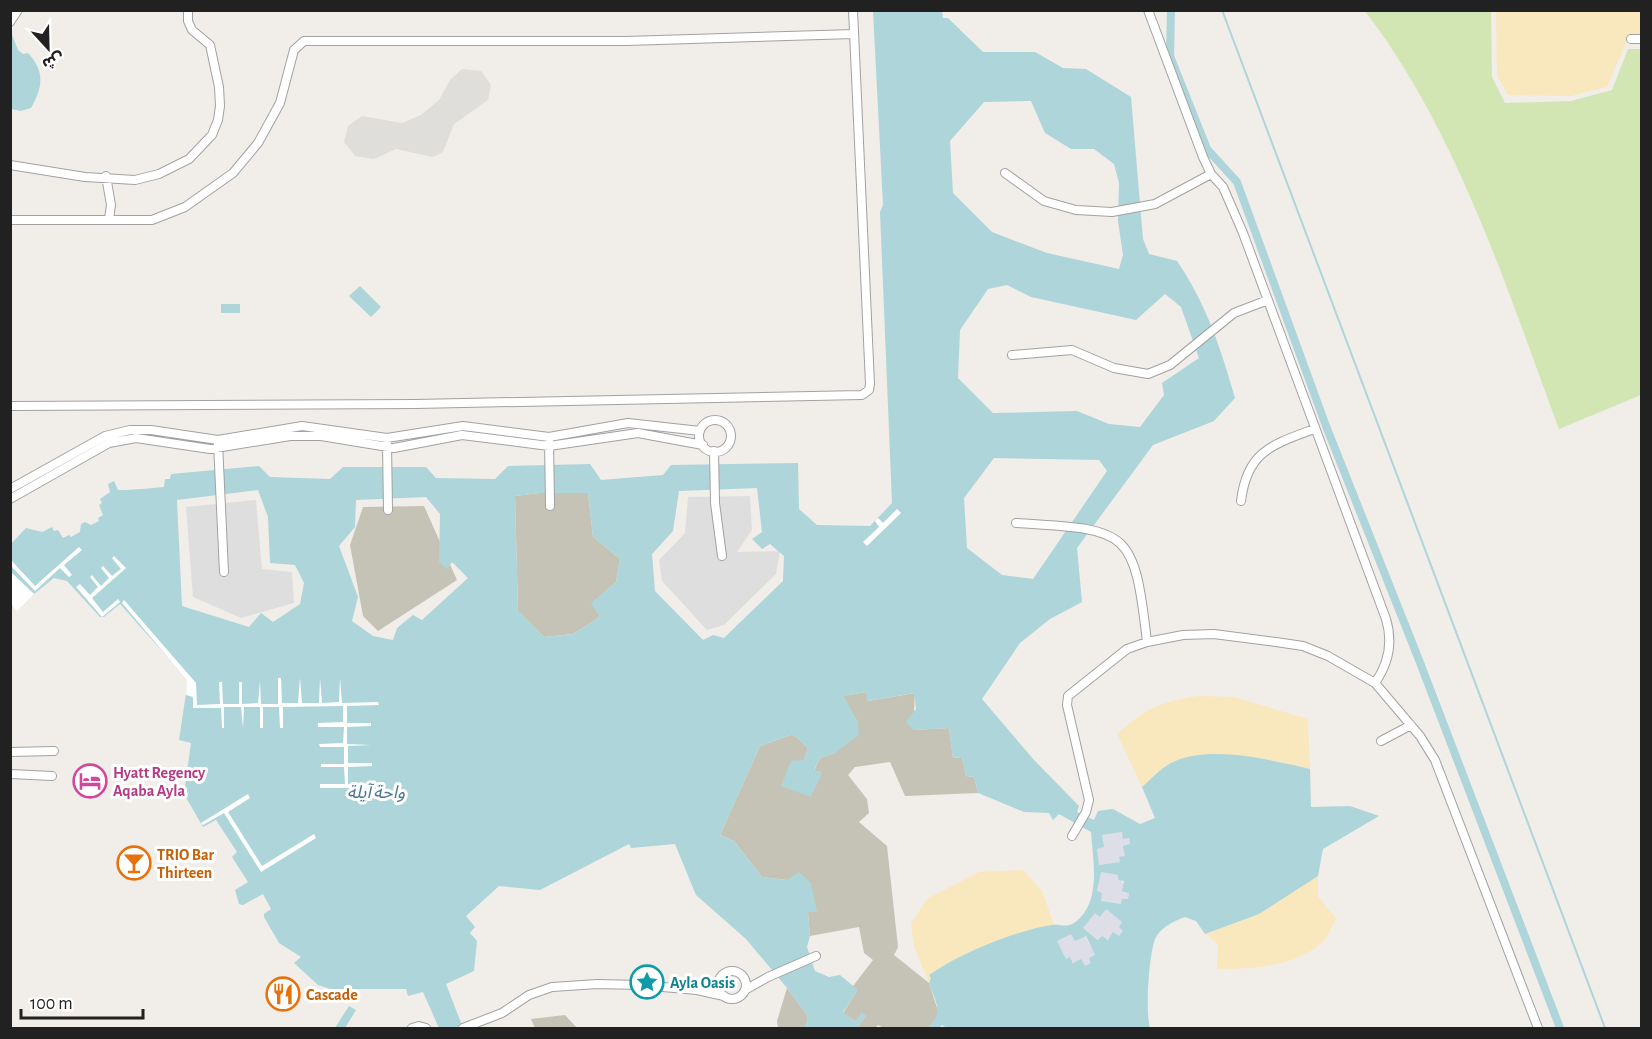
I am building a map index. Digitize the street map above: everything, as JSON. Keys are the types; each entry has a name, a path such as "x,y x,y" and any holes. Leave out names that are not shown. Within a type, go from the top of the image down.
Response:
{"street":[{"path":"10,165 85,177 106,176 135,180 159,174 189,159 212,135 220,106 217,72 210,45 192,30 188,21 188,10"},
{"path":"10,406 427,404 862,395 869,390 870,384 853,10"},
{"path":"1148,10 1211,174 1223,187 1234,209 1388,627 1388,657 1375,682"},
{"path":"10,220 152,220 168,216 185,207 233,173 258,143 280,103 294,50 304,41 626,40 854,34"},
{"path":"1631,39 1641,39"},
{"path":"1005,173 1044,201 1076,210 1112,212 1144,207 1211,174"},
{"path":"106,176 111,205 109,219"},
{"path":"1012,355 1072,350 1114,368 1148,374 1170,365 1189,347 1234,313 1269,300"},
{"path":"549,445 628,423 700,431 711,421 726,425 730,434 728,444 714,452"},
{"path":"1241,501 1246,475 1259,456 1273,446 1314,429"},
{"path":"10,489 105,436 130,430 151,430 218,444"},
{"path":"700,431 702,446"},
{"path":"10,499 110,443 150,438 183,446 300,435 387,443 471,435 549,445 638,433 702,446 714,452"},
{"path":"387,443 388,510"},
{"path":"218,444 224,572"},
{"path":"549,445 550,506"},
{"path":"714,452 714,503 722,556"},
{"path":"1016,523 1096,529 1118,540 1135,564 1140,583 1147,642"},
{"path":"1072,836 1086,812 1089,800 1067,705 1068,696 1127,649 1147,642 1183,635 1214,634 1302,646 1328,656 1375,682 1429,748 1441,773 1539,1029"},
{"path":"1381,741 1411,725"},
{"path":"10,752 54,751"},
{"path":"10,774 52,776"},
{"path":"463,1028 502,1013 529,995 552,987 597,984 697,990 736,998 766,977 816,956"},
{"path":"697,990 730,971 743,976 766,977"},
{"path":"722,975 718,986 724,996"},
{"path":"743,976 745,990"},
{"path":"412,1029 419,1026 426,1029"}],"shaded area":[{"path":"462,69 481,71 491,85 488,100 454,124 443,152 433,157 396,149 374,159 355,156 344,142 348,126 362,116 402,123 421,115 439,100 450,80"},
{"path":"539,493 588,493 593,537 620,559 616,582 592,603 600,617 573,634 544,637 518,611 515,496"},
{"path":"750,496 752,530 737,552 780,551 776,574 724,625 707,630 662,581 659,560 685,533 688,497"},
{"path":"256,500 262,569 292,572 294,603 241,618 193,597 186,507"},
{"path":"424,506 457,580 378,631 363,616 350,545 363,507"},
{"path":"866,692 868,701 915,693 913,730 949,728 953,758 962,757 966,776 974,777 978,793 905,796 890,762 855,767 848,775 867,799 869,813 859,822 887,846 898,947 894,955 929,983 938,1011 937,1018 928,1028 884,1028 878,1025 875,1028 857,1028 866,1015 855,1021 843,1013 857,991 853,986 873,960 864,953 859,927 810,936 808,912 817,912 787,880 762,877 734,841 720,835 760,746 793,734 808,748 804,760 781,786 821,772 814,771 820,758 835,753 858,723 843,696"},
{"path":"1122,832 1129,838 1130,845 1125,856 1120,862 1099,865 1097,849 1103,847 1102,835"},
{"path":"1100,871 1118,875 1129,893 1128,900 1121,904 1100,901 1097,892"},
{"path":"1106,909 1122,922 1124,931 1119,937 1099,940 1083,928 1095,912"},
{"path":"1071,933 1085,936 1095,955 1092,963 1085,966 1066,959 1057,941"},
{"path":"787,988 805,1012 808,1019 805,1028 778,1028 777,1021"},
{"path":"565,1015 577,1028 535,1028 531,1019"}],"green space":[{"path":"1365,11 1491,11 1492,77 1505,103 1571,101 1612,90 1628,49 1641,49 1641,395 1559,429 1499,267 1453,159 1398,58"}],"sand":[{"path":"1496,11 1641,11 1641,36 1629,36 1607,87 1571,96 1508,95 1497,75"},
{"path":"1199,696 1234,697 1308,719 1310,769 1266,759 1171,763 1142,787 1117,734 1145,712 1174,701"},
{"path":"1023,870 1042,891 1054,925 1005,939 974,951 930,975 929,983 914,946 911,924 927,899 979,872"},
{"path":"1318,876 1318,897 1336,918 1322,943 1311,951 1285,962 1258,967 1217,969 1218,944 1205,934 1259,914"}],"water":[{"name":"واحة آيلة","path":"873,11 942,11 943,18 948,18 983,52 1035,52 1063,68 1086,69 1131,97 1143,239 1149,254 1177,261 1187,277 1212,327 1235,398 1214,421 1153,445 1077,548 1082,602 1050,619 1020,643 982,699 1034,760 1079,806 1077,812 1094,820 1098,811 1113,809 1140,824 1155,818 1142,787 1171,763 1186,757 1221,754 1259,758 1310,769 1311,807 1350,806 1379,816 1323,849 1318,876 1259,914 1205,934 1196,921 1185,917 1164,928 1155,939 1149,970 1150,1028 947,1028 942,1025 939,1028 928,1028 937,1012 929,975 987,944 1035,928 1052,925 1066,926 1074,923 1083,915 1089,905 1094,881 1091,832 1059,814 1053,820 1049,813 1024,812 978,793 974,777 966,776 962,757 953,758 949,728 913,730 906,722 916,709 914,693 868,701 865,692 844,696 858,723 859,735 835,753 820,758 814,770 822,773 811,797 781,786 791,761 804,760 808,748 793,734 760,746 720,835 734,841 762,877 787,880 799,872 811,883 817,912 808,912 810,936 807,947 815,971 829,977 840,975 858,990 843,1012 855,1021 862,1012 866,1015 857,1028 805,1028 808,1019 805,1012 787,988 746,939 696,895 675,844 631,848 629,844 540,890 499,886 466,916 475,927 470,933 477,941 474,971 446,984 463,1028 439,1028 423,992 408,996 406,989 330,989 318,985 294,963 301,957 279,943 264,917 264,914 271,909 263,894 243,905 239,904 235,890 248,882 232,857 237,852 216,820 203,827 184,794 191,743 179,740 188,680 120,604 104,617 100,617 67,581 54,578 34,594 29,590 11,608 11,544 26,528 42,532 52,527 54,531 58,530 63,538 80,532 81,524 85,522 91,525 99,521 98,518 103,515 99,505 102,503 100,499 110,492 108,484 114,481 118,490 164,487 165,479 170,479 171,474 259,466 270,477 330,479 343,467 426,467 436,478 495,479 508,466 590,464 601,480 663,475 671,465 798,463 799,509 817,525 870,526 892,503 880,212 883,205","holes":["1031,101 1045,133 1071,149 1094,149 1114,164 1119,183 1118,221 1123,255 1119,269 1047,253 992,232 953,193 950,141 984,102","1007,285 1031,297 1136,320 1165,294 1181,307 1199,358 1162,383 1164,395 1140,427 1109,424 1077,411 993,413 958,378 960,330 988,289","994,458 1099,460 1107,471 1033,579 1002,575 967,548 964,498","757,488 762,532 752,539 762,549 770,544 784,556 783,581 724,638 713,635 703,640 655,591 652,554 673,531 679,491","258,490 268,517 270,563 295,565 304,583 300,604 273,622 261,613 249,627 182,606 177,500","539,493 588,493 593,537 620,559 616,582 591,603 600,617 573,634 544,637 518,610 515,496","426,497 440,514 439,562 447,569 452,562 468,578 422,620 413,615 397,628 393,640 373,636 352,621 358,597 339,546 355,527 356,500","1122,832 1123,839 1129,838 1130,844 1123,846 1125,856 1119,857 1120,862 1099,865 1097,849 1104,847 1102,835","1101,872 1118,875 1118,880 1124,881 1122,891 1129,893 1128,899 1122,899 1121,904 1101,901 1102,893 1097,891","1106,909 1122,922 1119,927 1123,931 1119,936 1113,932 1108,940 1102,936 1098,940 1083,928 1095,913 1100,917","1071,934 1075,941 1086,936 1095,955 1089,958 1091,963 1085,966 1081,959 1073,963 1070,957 1066,959 1057,941"]},
{"path":"11,32 18,50 23,54 28,53 40,73 40,86 31,108 21,111 11,109"},
{"path":"360,286 381,307 371,317 349,296"},
{"path":"221,304 240,304 240,313 221,313"},
{"path":"349,1006 356,1010 345,1028 335,1028"}],"pier":[{"path":"897,509 901,513 867,546 863,542 879,527 875,521 878,518 883,523"},
{"path":"79,547 82,550 64,565 72,575 69,577 60,568 35,591 11,566 11,560 35,586"},
{"path":"114,556 126,568 92,598 103,612 118,599 120,602 102,617 76,587 80,584 90,595 98,587 90,577 92,575 101,586 109,578 101,568 103,566 112,576 121,569 112,558"},
{"path":"10,571 34,594 17,611 11,604"},
{"path":"124,600 196,683 197,705 220,704 219,682 222,682 223,704 239,704 239,682 242,682 242,704 258,703 260,681 261,704 278,704 278,678 281,678 282,703 298,703 300,678 302,703 319,703 320,678 322,703 339,702 340,678 342,703 378,702 379,705 347,706 347,723 371,723 371,726 347,727 347,744 371,745 348,746 348,763 372,763 372,766 348,767 348,784 373,784 373,788 320,788 320,784 345,784 344,767 321,767 321,764 344,764 344,747 320,747 319,744 343,743 344,727 318,727 318,723 343,722 343,706 283,707 283,728 280,728 279,707 263,707 263,728 260,728 260,707 244,707 243,728 241,707 224,707 224,728 222,728 221,708 193,708 193,697 186,695 187,680 122,603"},
{"path":"248,794 250,798 228,812 262,866 314,834 316,838 261,872 224,813 203,825 201,823"}],"waterway":[{"path":"1171,10 1170,56 1207,149 1237,182 1326,426 1419,660 1560,1028"},
{"path":"1222,10 1605,1028"}],"place":[{"name":"Hyatt Regency Aqaba Ayla","path":"90,781"},
{"name":"TRIO Bar Thirteen","path":"134,863"},
{"name":"Ayla Oasis","path":"647,982"},
{"name":"Cascade","path":"283,994"}]}
